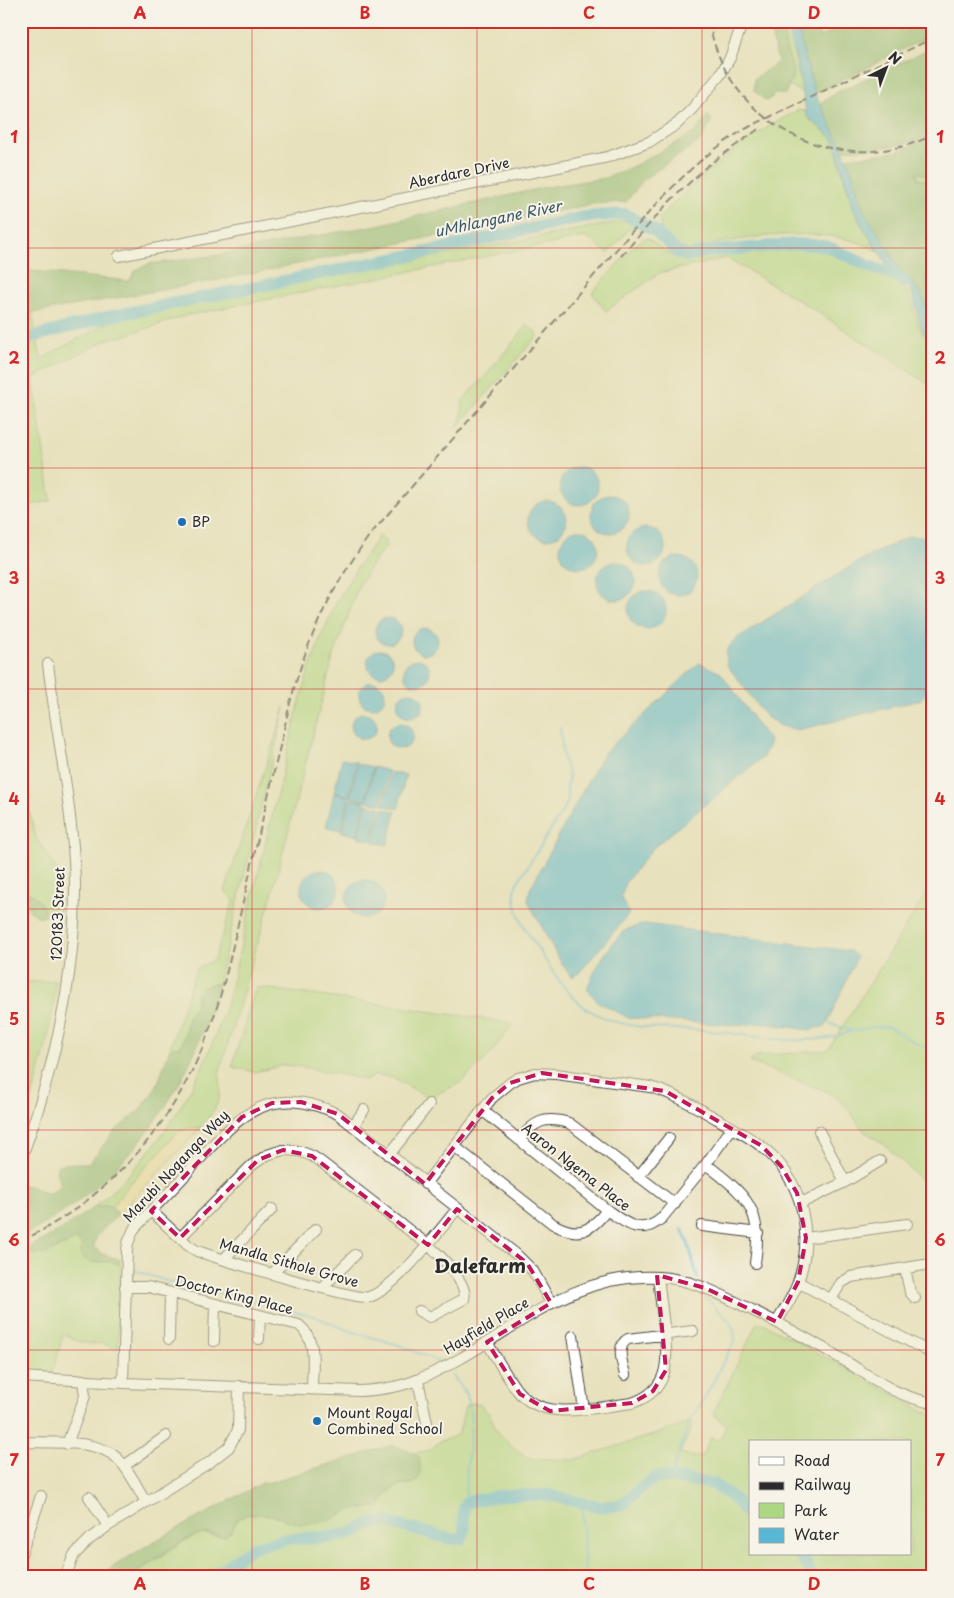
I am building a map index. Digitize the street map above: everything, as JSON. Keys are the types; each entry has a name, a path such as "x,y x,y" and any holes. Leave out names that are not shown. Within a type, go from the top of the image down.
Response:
{"street":[{"name":"Aberdare Drive","path":"119,256 608,157 629,151 649,142 677,124 692,109 725,67 743,21"},
{"name":"120183 Street","path":"21,1159 38,1114 58,1041 66,1000 73,922 75,883 72,843 48,664"},
{"path":"425,1184 482,1110 501,1089 518,1078 534,1074 556,1074 664,1091 751,1139 772,1155 788,1177 801,1203 806,1238 804,1257 798,1282 778,1322"},
{"name":"Marubi Noganga Way","path":"123,1383 127,1250 134,1229 242,1117 264,1106 285,1101 314,1104 338,1114 527,1264 551,1303"},
{"path":"389,1155 429,1104"},
{"path":"353,1126 364,1110"},
{"name":"Aaron Ngema Place","path":"482,1110 607,1210 630,1226 646,1227 655,1224 675,1204 732,1128"},
{"path":"519,1140 531,1126 539,1122 551,1120 569,1123 675,1204"},
{"path":"819,1131 845,1182"},
{"path":"638,1177 669,1138"},
{"path":"454,1146 553,1224 563,1229 579,1231 590,1228 596,1224 607,1210"},
{"path":"180,1238 258,1160 283,1150 299,1151 322,1162 428,1245 444,1260 464,1290 464,1299 430,1317 419,1311"},
{"path":"801,1203 845,1182 880,1161"},
{"path":"706,1164 730,1182 752,1211 758,1233 755,1264"},
{"path":"224,1259 272,1209"},
{"name":"Mandla Sithole Grove","path":"151,1211 197,1251 322,1288 367,1298 378,1294 414,1260 457,1209"},
{"path":"806,1238 907,1224"},
{"path":"702,1226 758,1233"},
{"path":"273,1273 316,1229"},
{"path":"322,1288 355,1255"},
{"path":"831,1299 841,1283 852,1277 924,1265"},
{"path":"904,1268 910,1292 915,1298"},
{"path":"487,1342 515,1388 534,1405 561,1411 640,1401 653,1391 662,1380 666,1370 667,1353 658,1276"},
{"name":"Hayfield Place","path":"21,1377 123,1383 373,1390 418,1380 455,1362 574,1291 601,1282 631,1277 658,1276 705,1288 778,1322 893,1391 933,1403"},
{"path":"798,1282 931,1349"},
{"name":"Doctor King Place","path":"125,1287 148,1287 299,1325 305,1330 313,1348 312,1388"},
{"path":"169,1339 170,1293"},
{"path":"214,1304 214,1341"},
{"path":"259,1338 260,1315"},
{"path":"625,1375 620,1350 624,1341 693,1331"},
{"path":"573,1336 584,1409"},
{"path":"67,1444 85,1396 83,1380"},
{"path":"418,1380 428,1423"},
{"path":"65,1577 77,1550 108,1526 229,1448 238,1430 239,1386"},
{"path":"124,1466 166,1436"},
{"path":"21,1442 67,1444 104,1449 113,1454 124,1466 146,1502"},
{"path":"21,1554 41,1496"},
{"path":"89,1497 108,1526"}],"highlighted area":[{"path":"542,1073 665,1091 762,1146 781,1166 797,1193 806,1238 798,1282 777,1322 705,1288 657,1275 666,1370 653,1391 632,1403 550,1411 520,1394 487,1342 551,1303 527,1263 457,1209 428,1245 312,1156 283,1150 258,1160 180,1238 151,1211 242,1117 272,1103 301,1102 338,1114 425,1184 492,1098 510,1083"}],"green space":[{"path":"770,21 782,21 785,45 794,73 785,94 775,94 765,101 754,90 754,79 778,62"},
{"path":"782,21 790,21 793,48 803,93 789,86 794,73 785,45"},
{"path":"799,21 818,21 819,37 861,21 933,21 933,34 815,94 801,42"},
{"path":"933,47 933,134 900,145 843,150 820,103 838,92"},
{"path":"799,110 805,111 807,116 828,133 834,141 847,189 865,231 878,251 861,243 843,238 802,234 742,239 691,250 682,249 672,243 662,229 659,218 707,171 760,132"},
{"path":"708,115 712,120 701,140 644,179 626,202 593,204 229,278 32,313 21,301 21,273 33,271 129,281 136,270 149,264 212,256 377,225 546,187 605,178 634,166 694,133"},
{"path":"933,137 933,176 916,173 918,179 933,182 933,327 912,281 898,267 864,212 846,158 896,152"},
{"path":"916,172 933,176 933,182 918,179"},
{"path":"624,221 634,224 608,253 586,237 188,315 120,337 110,338 33,378 51,501 30,505 21,442 21,301 32,313 41,359 111,321 326,277"},
{"path":"644,238 648,238 670,255 684,261 696,260 717,252 752,251 798,246 824,249 886,275 908,292 922,333 933,346 933,387 805,304 727,258 659,273 606,311 592,293 633,247"},
{"path":"527,325 538,335 457,428 463,410 462,401"},
{"path":"379,536 388,544 374,561 359,585 332,661 271,898 219,1074 221,1082 220,1097 200,1128 187,1128 177,1133 128,1186 112,1207 107,1205 94,1207 140,1162 160,1137 178,1112 207,1056 229,995 298,708 309,670 336,603 356,569"},
{"path":"285,707 218,984 212,984 197,994 195,1007 188,1017 181,1046 180,1048 173,1047 169,1051 196,969 214,960 234,900 225,891"},
{"path":"21,777 36,838 58,871 59,911 45,915 43,906 37,899 30,893 21,890"},
{"path":"933,883 933,1193 884,1144 864,1131 845,1105 828,1092 750,1062 756,1056 828,1050"},
{"path":"21,890 30,893 37,899 43,906 45,915 40,917 35,915 26,904 21,902"},
{"path":"56,981 47,1039 21,1133 21,982"},
{"path":"212,984 218,984 206,1024 190,1062 170,1098 147,1132 121,1163 91,1191 58,1215 21,1237 21,1185 46,1193 56,1189 61,1184 56,1172 58,1165 89,1163 114,1132 140,1110 158,1083 169,1051 173,1047 180,1048 189,1014 197,1002 200,991"},
{"path":"256,987 513,1023 490,1055 460,1083 429,1098 394,1078 376,1075 367,1080 285,1065 255,1072 232,1067"},
{"path":"107,1205 119,1214 99,1233 94,1242 94,1247 102,1254 120,1259 120,1264 87,1260 80,1254 82,1246 78,1240 45,1254 32,1255 30,1253 34,1245 64,1228 94,1207"},
{"path":"78,1240 94,1263 108,1261 120,1264 118,1348 102,1343 92,1344 74,1340 64,1333 52,1374 21,1371 21,1251 34,1245 30,1253 47,1253"},
{"path":"757,1323 763,1323 933,1416 933,1577 124,1577 143,1568 195,1536 203,1534 219,1536 232,1531 237,1519 249,1514 271,1515 301,1524 327,1521 352,1509 380,1507 392,1489 413,1483 419,1457 413,1453 431,1450 439,1441 451,1438 459,1433 465,1406 473,1403 481,1405 490,1414 496,1430 512,1447 529,1458 573,1460 675,1428 691,1421 691,1430 680,1453 694,1457 702,1456 711,1437 719,1440 727,1425 716,1417 714,1412"},
{"path":"393,1445 419,1457 419,1476 413,1482 396,1486 390,1490 380,1507 352,1509 327,1521 300,1524 271,1515 249,1514 237,1519 231,1532 225,1536 204,1534 196,1536 176,1545 132,1574 113,1578 104,1574 153,1542 262,1483"}],"sand":[{"path":"187,1128 200,1128 119,1214 112,1207 128,1186 177,1133"}],"water":[{"path":"790,21 799,21 801,42 815,94 843,150 864,212 898,267 921,293 933,327 933,344 923,332 911,289 890,272 862,226 852,205 834,139 807,117 797,62 790,40"},
{"path":"579,467 592,473 598,486 592,499 579,505 566,499 560,486 566,473"},
{"path":"610,495 623,501 629,514 623,527 610,533 597,527 591,514 597,501"},
{"path":"547,501 560,507 566,520 560,533 547,539 534,533 528,520 534,507"},
{"path":"646,528 659,534 665,547 659,560 646,566 633,560 627,547 633,534"},
{"path":"579,530 592,536 598,549 592,562 579,568 566,562 560,549 566,536"},
{"path":"909,536 933,538 933,679 930,690 920,700 798,730 781,726 766,717 727,665 726,652 734,640 856,563"},
{"path":"678,557 691,563 697,576 691,589 678,595 665,589 659,576 665,563"},
{"path":"616,562 629,568 635,581 629,594 616,600 603,594 597,581 603,568"},
{"path":"647,591 660,597 666,610 660,623 647,629 634,623 628,610 634,597"},
{"path":"388,618 397,622 401,631 397,640 388,644 379,640 375,631 379,622"},
{"path":"425,628 434,632 438,641 434,650 425,654 416,650 412,641 416,632"},
{"path":"380,650 389,654 393,663 389,672 380,676 371,672 367,663 371,654"},
{"path":"417,659 426,663 430,672 426,681 417,685 408,681 404,672 408,663"},
{"path":"699,663 721,673 770,742 763,757 653,848 625,883 621,898 629,914 579,973 571,977 557,956 528,901 530,889 605,752"},
{"path":"372,682 381,686 385,695 381,704 372,708 363,704 359,695 363,686"},
{"path":"410,692 419,696 423,705 419,714 410,718 401,714 397,705 401,696"},
{"path":"364,713 373,717 377,726 373,735 364,739 355,735 351,726 355,717"},
{"path":"400,723 409,727 413,736 409,745 400,749 391,745 387,736 391,727"},
{"path":"342,759 357,762 349,796 334,792"},
{"path":"358,764 373,767 365,801 350,797"},
{"path":"374,767 389,771 381,804 366,801"},
{"path":"391,772 406,775 398,809 383,805"},
{"path":"334,793 349,797 341,830 326,827"},
{"path":"350,799 365,802 357,836 342,832"},
{"path":"366,804 380,807 372,841 358,837"},
{"path":"382,808 396,812 388,845 373,842"},
{"path":"320,870 333,876 339,889 333,902 320,908 307,902 301,889 307,876"},
{"path":"365,880 378,886 384,899 378,912 365,918 352,912 346,899 352,886"},
{"path":"645,924 850,951 857,957 826,1026 809,1030 763,1023 735,1025 629,1018 598,1002 587,989 598,965 614,941 626,930"}],"waterway":[{"name":"uMhlangane River","path":"21,340 107,317 427,252 583,217 625,214 655,231 677,252 689,256 702,252 796,244 826,246 871,267 898,276 905,282"},
{"path":"560,727 563,757 569,776 567,787 568,802 516,885 515,902 523,925 565,989 587,1009 600,1016 628,1025 717,1031 764,1038 796,1040 812,1040 853,1031"},
{"path":"828,1023 853,1031 873,1027 888,1027 933,1052"},
{"path":"682,1229 698,1279"},
{"path":"134,1270 166,1281 316,1317 347,1330 399,1345 442,1363"},
{"path":"670,1478 690,1420 699,1408 735,1340 730,1321 706,1298"},
{"path":"453,1376 467,1396 471,1412 466,1476 467,1502"},
{"name":"uMhlangane River","path":"209,1577 253,1547 288,1539 330,1537 353,1533 368,1524 385,1522 451,1539 461,1539 464,1528 464,1511 467,1502 504,1495 548,1495 601,1507 622,1505 656,1477 714,1484 733,1498 749,1515"},
{"path":"582,1502 585,1577"},
{"name":"uMhlangane River","path":"800,1556 808,1567 811,1577"}],"railway":[{"path":"709,21 720,58 738,90 763,115 792,135 825,147 861,151 897,148 933,135"},
{"path":"21,1241 54,1223 85,1202 113,1178 139,1151 181,1091 198,1057 212,1022 226,973 290,703 304,657 312,635 331,596 369,536 642,220 699,162 749,127 933,38"},
{"path":"621,256 668,203 707,166 760,128"}],"place":[{"name":"BP","path":"182,522"},
{"name":"Mount Royal Combined School","path":"317,1421"}],"district":[{"name":"Dalefarm","path":"480,1266"}]}
